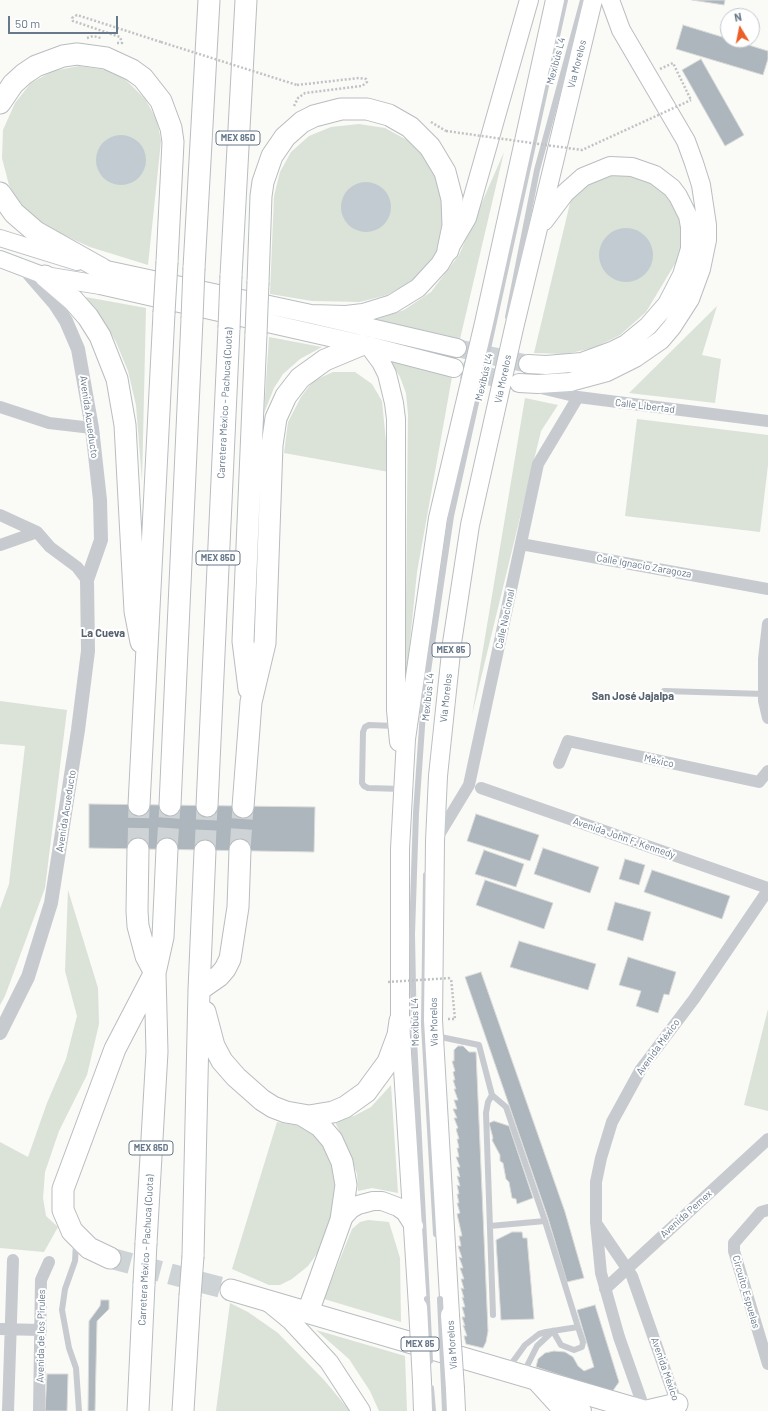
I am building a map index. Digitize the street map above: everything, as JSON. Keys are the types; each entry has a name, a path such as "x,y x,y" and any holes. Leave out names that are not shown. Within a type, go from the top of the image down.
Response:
{"highway":[{"name":"MEX 85D","path":"170,805 194,268 209,0"},
{"name":"Carretera México - Pachuca (Cuota)","path":"207,806 231,276 246,0"},
{"path":"0,102 13,84 36,66 63,56 82,55 106,58 132,70 153,89 168,114 173,142 148,661 139,805"},
{"path":"251,702 243,641 263,182 272,156 285,137 296,127 314,116 328,112 355,108 378,112 395,118 410,127 430,147 438,159 450,185 454,213 448,250"},
{"path":"0,193 14,213 36,232 102,269"},
{"path":"45,276 73,300 92,324 107,350 117,378 125,425 135,611 141,644 148,661"},
{"path":"243,807 251,702 265,643 272,445 276,418 286,396 300,378 325,360 365,345"},
{"path":"110,1258 89,1248 72,1231 63,1210 63,1189 115,1049 155,973 141,941 138,926 136,910 138,849"},
{"name":"Carretera México - Pachuca (Cuota)","path":"138,1411 157,1052 155,973 163,937 167,849"},
{"path":"199,990 219,976 226,969 230,959 238,907 240,850"},
{"path":"183,1411 192,1256 199,990 205,851"},
{"path":"199,990 214,1046 222,1061 236,1077 262,1100 286,1112 302,1115 321,1115 333,1112 350,1104 366,1092 388,1062 398,1035 400,1021"},
{"path":"302,1115 326,1133 338,1151 342,1162 346,1185 340,1220 308,1312"},
{"path":"231,1290 645,1411 678,1407"}],"main road":[{"path":"311,314 346,315 363,313 392,304 418,288 430,277 467,218 529,0"},
{"name":"MEX 85","path":"423,1411 427,1378 423,1303 414,1226 400,1021 400,849 406,738 438,518 484,323 555,0"},
{"name":"Vía Morelos","path":"456,1411 449,1388 450,1315 434,1036 435,841 438,776 452,644 470,525 535,240 593,0"},
{"path":"521,384 554,384 588,378 621,366 635,358 661,340 672,327 690,299 701,269 707,240 707,225 705,205 694,163 686,141 621,30 610,0"},
{"path":"528,364 558,365 582,362 612,351 637,335 658,315 675,290 688,260 691,238 688,216 681,201 672,188 656,175 644,170 610,166 592,172 574,184 548,214 535,240"},
{"path":"0,238 102,269 311,314 457,348"},
{"path":"0,259 45,276 100,285 365,345 454,368"},
{"path":"365,345 381,362 387,374 396,418 397,726 404,781"},
{"path":"340,1220 351,1208 373,1201 382,1201 398,1207 414,1226"},
{"path":"268,1301 290,1320 329,1362 361,1411"},
{"path":"521,1374 563,1411"},
{"path":"564,1388 582,1411"}],"street":[{"name":"Avenida Acueducto","path":"0,1033 28,977 51,903 78,730 88,651 87,580 101,540 100,500 92,428 82,366 73,335 55,304 24,269"},
{"name":"Calle Libertad","path":"521,384 578,397 768,421"},
{"name":"Calle Nacional","path":"435,841 469,785 538,464 578,397"},
{"path":"0,407 49,423 92,428"},
{"path":"0,516 37,532 50,547 77,567 87,580"},
{"path":"0,545 37,532"},
{"name":"Calle Ignacio Zaragoza","path":"521,544 768,588"},
{"path":"768,624 764,659 764,694 768,718"},
{"name":"México","path":"559,763 568,741 759,782 768,771"},
{"name":"Avenida John F. Kennedy","path":"481,788 768,889"},
{"name":"Avenida México","path":"645,1411 619,1337 601,1273 596,1222 596,1182 612,1122 641,1069 694,999 768,889"},
{"name":"Avenida Pemex","path":"605,1289 626,1268 768,1139"},
{"name":"Circuito Espuelas","path":"768,1210 761,1212 734,1243 734,1251 768,1364"},
{"name":"Avenida México","path":"596,1222 632,1276 678,1407"},
{"path":"8,1411 6,1329 13,1260"},
{"name":"Avenida de los Pirules","path":"39,1411 42,1280 49,1262"},
{"path":"6,1329 41,1330"}],"lane":[{"name":"Mexibús L4","path":"423,1303 412,934 416,813 424,698 451,516 564,0"},
{"name":"Mexibús L4","path":"506,323 537,170 583,0"},
{"path":"664,691 764,694"},
{"path":"397,726 369,725 365,727 363,732 362,783 368,788 404,781"},
{"name":"Mexibús L4","path":"426,869 424,1025 437,1244"},
{"path":"434,1036 479,1045 492,1095 506,1107 546,1221 583,1342 582,1347 574,1350 561,1345 553,1331"},
{"path":"492,1095 488,1102 486,1112 493,1315"},
{"path":"490,1226 546,1221"},
{"path":"72,1231 76,1245 76,1256 65,1288 62,1310 69,1348 76,1368 79,1411"},
{"path":"440,1291 449,1388 445,1411"},
{"path":"521,1374 530,1341 539,1334 578,1327"},
{"path":"521,1374 537,1346 553,1331"},
{"path":"427,1378 432,1411"}],"path":[{"path":"113,42 119,44 122,43 122,40 120,37 73,22 72,18 77,16 297,85 359,78 366,79 367,82 362,86 305,93 298,98 294,107 296,127"},
{"path":"82,55 86,40 89,36 106,40"},
{"path":"429,120 446,131 582,150 691,100 673,63"},
{"path":"388,982 451,978 454,1019"}],"shaded area":[{"path":"79,66 106,70 125,79 145,99 157,120 161,141 148,265 90,247 48,228 22,209 9,185 2,158 3,130 15,103 31,83 53,71"},
{"path":"359,124 385,128 407,140 426,159 440,185 445,211 436,258 414,280 387,295 360,302 312,301 270,294 274,196 280,172 291,152 309,136 331,127"},
{"path":"116,135 126,135 139,142 146,155 146,165 139,178 126,185 116,185 107,181 100,174 96,165 96,155 100,146 107,139"},
{"path":"504,152 460,339 372,321 404,310 431,292 459,255"},
{"path":"604,175 629,175 653,182 669,196 679,219 683,238 679,257 646,312 620,335 594,348 565,354 534,353 572,195 586,183"},
{"path":"361,182 371,182 384,189 391,202 391,212 384,225 371,232 361,232 352,228 345,221 341,212 341,202 345,193 352,186"},
{"path":"621,228 631,228 641,232 649,240 653,250 653,260 649,270 641,278 631,282 621,282 611,278 603,270 599,260 599,250 603,240 611,232"},
{"path":"80,296 146,308 142,481 136,405 128,371 116,342 100,315"},
{"path":"717,306 702,355 721,359 715,403 629,393"},
{"path":"269,337 322,347 300,359 283,374 274,388 264,413"},
{"path":"390,360 452,377 417,572 405,690 408,414 406,393 400,377"},
{"path":"333,372 355,372 372,384 382,401 389,472 284,453 288,422 301,397 313,381"},
{"path":"525,398 558,405 541,431 472,715"},
{"path":"637,419 768,435 768,465 760,532 625,516"},
{"path":"0,701 67,710 45,888 5,996 0,1005 0,909 9,884 25,746 0,744"},
{"path":"68,890 98,988 99,1024 87,1075 59,1131 45,1172 43,1198 46,1216 58,1227 44,1252 0,1248 0,1142 28,1157 47,1103 66,1059 77,1016 65,971"},
{"path":"768,1009 768,1111 744,1105"},
{"path":"391,1085 398,1193 372,1188 358,1191 357,1174 348,1149 334,1120 354,1116 371,1107"},
{"path":"277,1122 306,1127 316,1135 328,1152 336,1177 337,1205 326,1241 308,1266 292,1279 280,1285 269,1285 232,1269"},
{"path":"368,1220 389,1222 400,1258 401,1322 324,1299 352,1229 360,1222"},
{"path":"230,1303 248,1312 278,1333 324,1380 350,1411 216,1411"},
{"path":"316,1330 405,1356 407,1411 379,1411 370,1391 349,1359"}],"building":[{"path":"692,0 725,0 724,5"},
{"path":"683,25 720,36 720,48 758,48 768,51 768,59 763,75 676,49"},
{"path":"701,59 744,135 725,146 682,70"},
{"path":"89,804 315,807 314,852 89,848"},
{"path":"476,814 539,835 530,861 467,841"},
{"path":"543,848 599,867 590,893 534,874"},
{"path":"484,850 524,864 516,887 475,874"},
{"path":"625,859 645,865 639,885 619,879"},
{"path":"652,870 730,896 722,919 644,892"},
{"path":"485,880 553,903 544,929 476,905"},
{"path":"615,902 651,912 643,941 607,930"},
{"path":"519,941 596,964 588,990 510,967"},
{"path":"628,957 676,972 669,995 664,994 658,1013 636,1006 641,991 619,985"},
{"path":"481,972 565,1212 584,1278 567,1282 548,1218 465,977"},
{"path":"458,1046 463,1046 469,1052 476,1052 488,1331 483,1348 466,1344 464,1336 467,1336 462,1317 465,1317 462,1307 465,1307 461,1288 464,1289 461,1279 464,1279 460,1268 463,1268 459,1257 462,1258 458,1246 461,1246 459,1236 462,1236 457,1214 460,1213 457,1203 459,1203 457,1194 459,1194 457,1185 460,1186 457,1176 460,1177 457,1167 460,1167 456,1157 459,1157 457,1139 459,1139 456,1129 458,1128 454,1118 457,1118 453,1109 457,1109 454,1100 458,1100 454,1089 456,1089 453,1080 455,1080 453,1072 455,1071 452,1061 454,1061 454,1050"},
{"path":"494,1121 509,1126 533,1198 517,1204 516,1199 512,1198 503,1163 500,1161 500,1155 492,1140 493,1138 489,1123"},
{"path":"512,1232 522,1232 523,1238 527,1238 534,1319 501,1320 496,1240"},
{"path":"101,1300 109,1300 109,1309 97,1321 95,1411 88,1411 89,1321 100,1306"},
{"path":"595,1305 619,1382 612,1392 536,1367 538,1359 545,1353 554,1351 565,1352 573,1357 578,1366 584,1371 594,1367 577,1310"},
{"path":"47,1374 68,1374 67,1411 45,1411"}],"tunnel":[{"path":"457,348 528,364"},
{"path":"462,370 517,383"},
{"path":"138,849 139,805"},
{"path":"167,849 170,805"},
{"path":"205,851 207,806"},
{"path":"240,850 243,807"},
{"path":"110,1258 231,1290"}],"district":[{"name":"La Cueva","path":"103,633"},
{"name":"San José Jajalpa","path":"633,696"}]}
